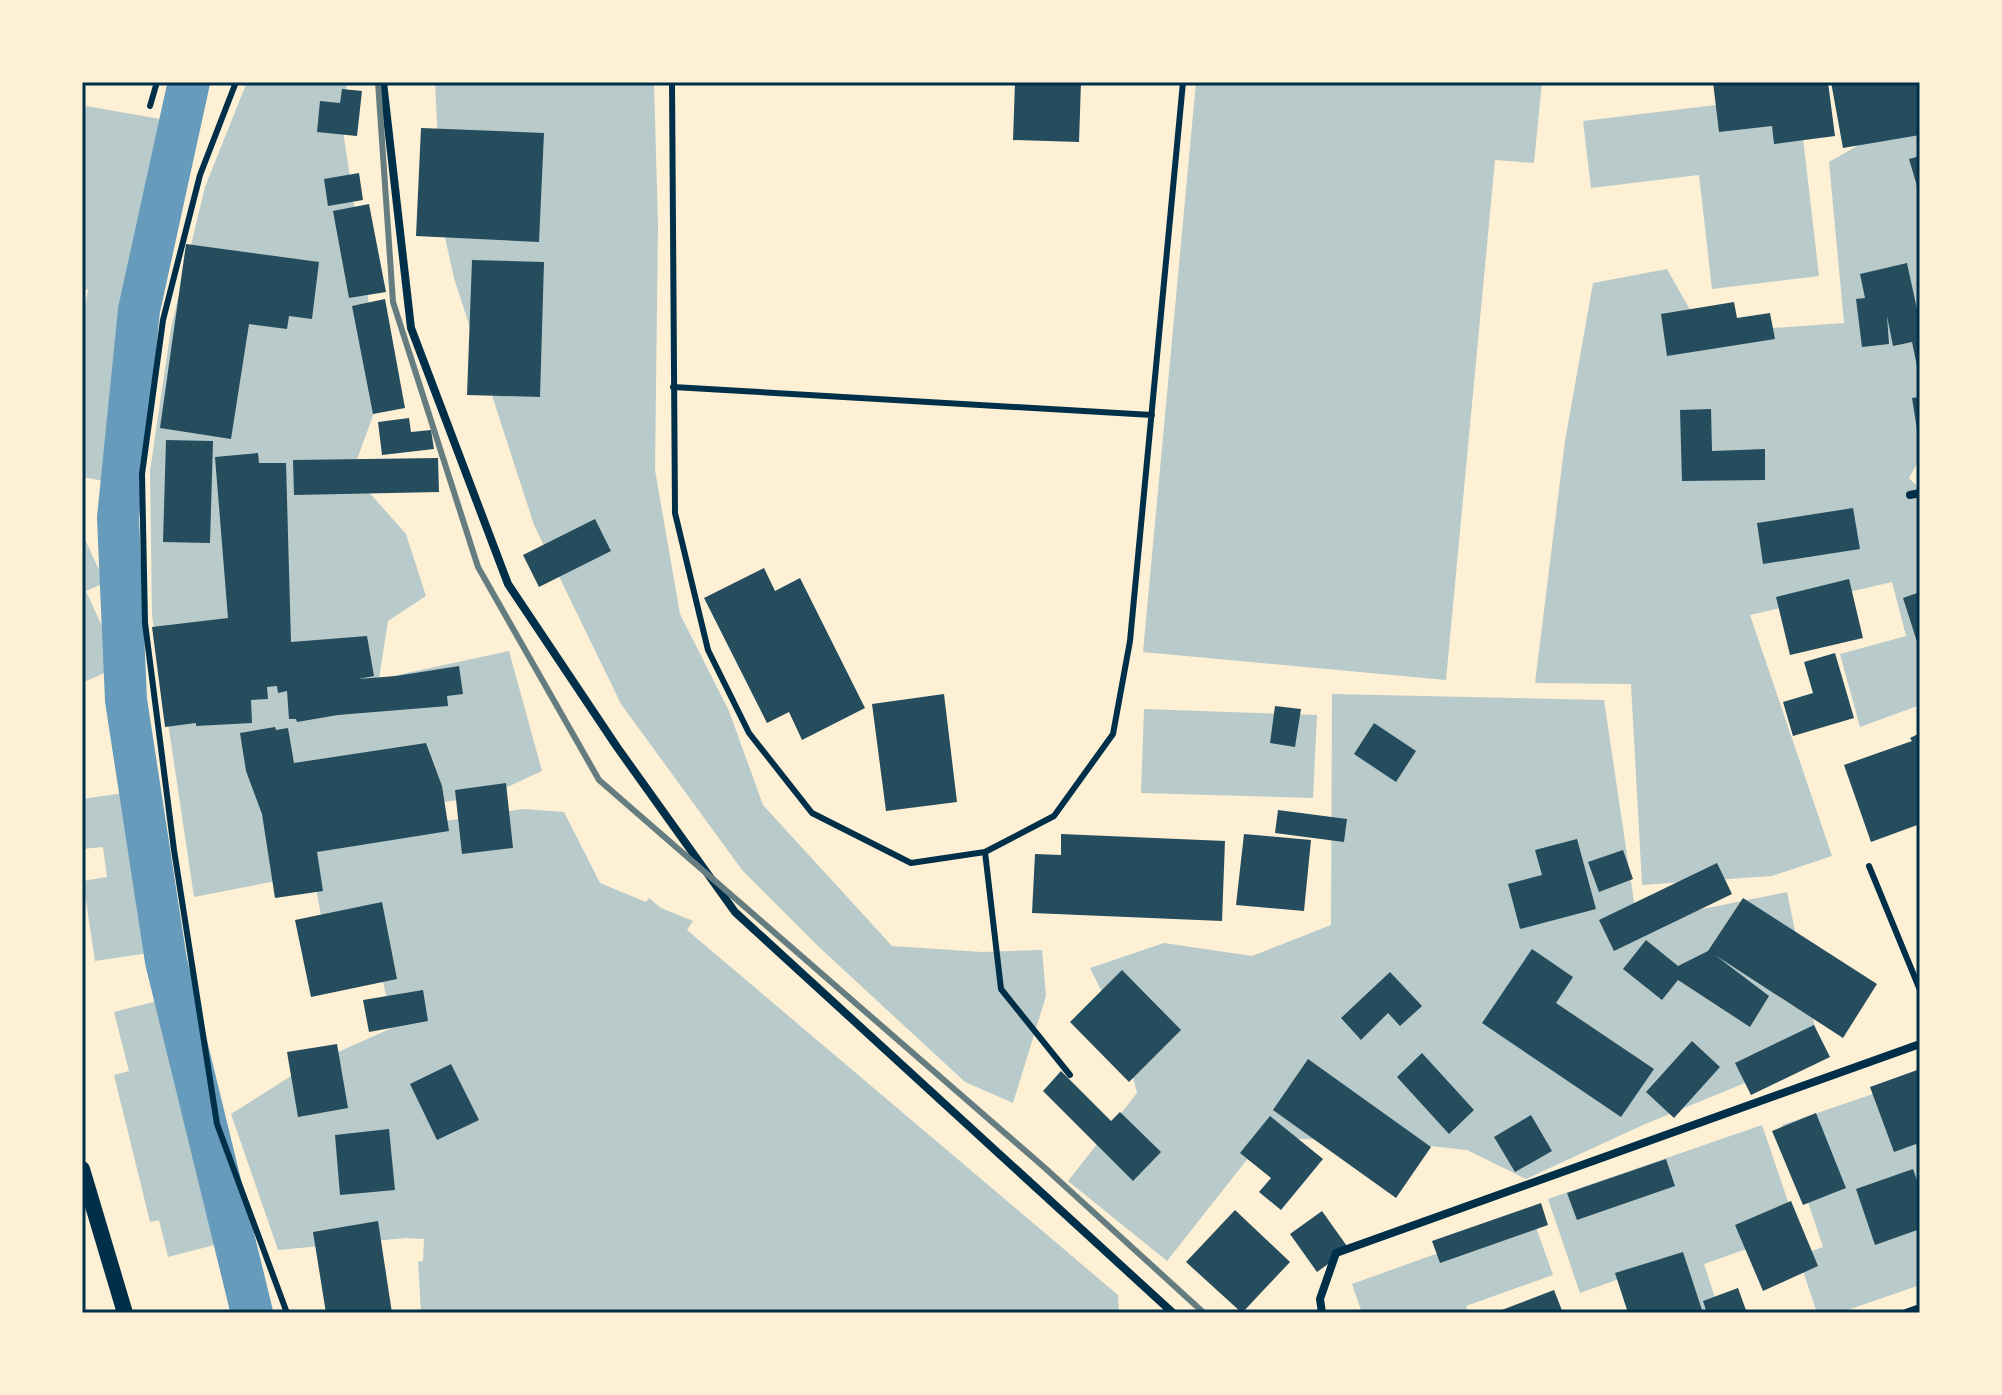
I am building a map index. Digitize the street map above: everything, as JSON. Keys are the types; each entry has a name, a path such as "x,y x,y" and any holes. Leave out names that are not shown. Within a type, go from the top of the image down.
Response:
{"main road":[{"path":"82,1169 125,1313"}],"street":[{"path":"383,82 411,328 508,584 617,747 735,912 1173,1313"},
{"path":"1322,1313 1320,1299 1336,1253 1920,1044"},
{"path":"1906,1313 1920,1308"}],"lane":[{"path":"150,106 157,82"},
{"path":"236,82 200,175 163,320 142,474 145,623 174,850 217,1124 287,1313"},
{"path":"672,82 675,513 708,650 749,733 812,813 911,863 985,852 1054,816 1113,734 1130,641 1183,82"},
{"path":"673,387 1152,415"},
{"path":"985,852 1001,989 1070,1075"},
{"path":"1869,866 1920,990"}],"shaded area":[{"path":"247,82 347,82 342,124 382,391 352,473 406,534 426,596 388,621 379,679 509,651 542,771 490,795 290,826 292,878 194,897 152,615 150,471 171,328 205,187"},
{"path":"435,82 654,82 658,225 655,470 680,614 729,711 763,805 892,946 982,952 1042,950 1046,996 1013,1103 965,1082 820,948 742,870 621,704 534,525 454,278 442,224"},
{"path":"1196,82 1542,82 1534,163 1495,160 1446,680 1143,652"},
{"path":"1798,95 1819,276 1712,289 1699,175 1591,188 1583,121"},
{"path":"86,106 166,120 104,481 82,477 82,322 88,290 82,288 82,131"},
{"path":"1901,121 1920,129 1920,458 1909,478 1920,489 1920,705 1860,727 1840,654 1906,636 1892,582 1750,615 1832,856 1772,876 1642,885 1631,684 1535,683 1565,441 1593,283 1667,269 1703,333 1844,323 1829,162"},
{"path":"83,535 105,583 86,591 120,666 82,683"},
{"path":"1332,694 1604,700 1637,922 1787,892 1820,1052 1643,1125 1526,1179 1467,1150 1383,1141 1264,1138 1167,1261 1068,1181 1137,1093 1121,1030 1090,968 1164,943 1252,956 1331,925"},
{"path":"1144,709 1317,715 1313,798 1141,793"},
{"path":"131,792 156,952 95,961 83,881 107,877 103,847 82,849 82,799"},
{"path":"523,809 564,812 600,883 646,902 649,898 661,908 693,921 687,930 1118,1295 1119,1313 421,1313 418,1262 423,1261 424,1239 278,1250 231,1114 307,1066 394,1027 380,970 328,956 308,842"},
{"path":"161,1000 222,1243 168,1257 159,1220 150,1222 114,1075 129,1071 114,1012"},
{"path":"1920,1078 1920,1285 1839,1313 1817,1313 1798,1256 1823,1247 1782,1125"},
{"path":"1762,1125 1798,1231 1704,1264 1720,1313 1662,1313 1647,1269 1580,1293 1548,1199"},
{"path":"1533,1219 1553,1275 1466,1306 1468,1313 1362,1313 1352,1284"}],"building":[{"path":"1015,82 1081,82 1079,142 1013,140"},
{"path":"1713,82 1828,82 1835,136 1774,144 1772,126 1719,132"},
{"path":"1831,82 1920,82 1920,135 1843,148"},
{"path":"342,89 362,91 357,136 317,132 320,101 340,103"},
{"path":"421,128 544,133 539,242 416,236"},
{"path":"1920,156 1920,193 1919,193 1909,159"},
{"path":"359,173 363,200 328,206 324,179"},
{"path":"369,204 386,292 349,298 333,211"},
{"path":"186,244 319,262 312,319 289,316 287,329 249,324 231,439 160,428"},
{"path":"472,260 544,262 540,397 467,395"},
{"path":"1907,263 1920,323 1920,381 1912,342 1893,346 1887,316 1889,344 1862,347 1856,299 1865,298 1860,274"},
{"path":"385,299 405,408 373,414 352,306"},
{"path":"1734,302 1737,318 1770,313 1775,339 1667,356 1661,314"},
{"path":"1920,397 1920,436 1918,436 1912,398"},
{"path":"1711,409 1712,451 1765,449 1765,480 1682,481 1680,410"},
{"path":"409,418 411,432 431,430 434,449 382,455 378,422"},
{"path":"166,440 213,441 210,543 163,542"},
{"path":"258,453 259,463 286,463 291,642 367,636 374,676 358,679 459,666 463,694 447,696 448,706 338,715 297,722 296,719 289,719 287,691 278,693 277,686 267,687 268,699 251,700 252,723 196,726 196,723 165,727 152,627 228,618 215,457"},
{"path":"438,458 439,492 294,495 293,460"},
{"path":"1853,508 1860,549 1763,564 1757,523"},
{"path":"595,519 611,551 539,587 523,555"},
{"path":"764,568 775,591 800,578 865,708 802,740 789,712 767,723 704,598"},
{"path":"1849,579 1863,638 1790,655 1776,597"},
{"path":"1920,592 1920,647 1919,648 1903,598"},
{"path":"1835,653 1854,718 1793,736 1783,702 1813,693 1804,662"},
{"path":"944,694 957,802 886,811 872,704"},
{"path":"1275,706 1301,709 1295,747 1270,743"},
{"path":"1374,723 1416,751 1396,782 1354,754"},
{"path":"275,727 276,730 288,728 294,763 426,743 442,786 449,831 317,852 323,891 275,898 262,814 246,771 240,733"},
{"path":"1920,733 1920,824 1871,842 1844,765 1912,741 1910,738"},
{"path":"506,783 513,848 462,854 455,790"},
{"path":"1278,810 1347,819 1344,842 1275,833"},
{"path":"1061,834 1225,841 1222,921 1032,913 1035,854 1061,855"},
{"path":"1244,834 1311,840 1304,911 1236,905"},
{"path":"1577,839 1596,909 1520,929 1508,884 1542,875 1535,850"},
{"path":"1623,850 1633,879 1599,892 1588,862"},
{"path":"1717,863 1732,894 1614,951 1599,920"},
{"path":"1743,898 1877,984 1843,1038 1715,955 1769,996 1750,1027 1678,980 1662,1000 1623,969 1646,940 1678,966 1708,951"},
{"path":"382,902 397,979 311,997 295,920"},
{"path":"1532,949 1573,977 1556,1003 1654,1069 1621,1117 1482,1023"},
{"path":"1122,970 1181,1030 1129,1082 1070,1022"},
{"path":"1390,972 1422,1006 1400,1026 1388,1013 1361,1040 1341,1018"},
{"path":"423,990 428,1021 369,1032 363,1000"},
{"path":"1814,1025 1830,1057 1751,1095 1735,1063"},
{"path":"1692,1041 1720,1067 1674,1118 1646,1092"},
{"path":"337,1044 348,1108 298,1117 287,1052"},
{"path":"1422,1053 1474,1110 1449,1134 1397,1077"},
{"path":"1308,1059 1431,1147 1396,1198 1273,1110"},
{"path":"451,1064 479,1120 437,1140 410,1084"},
{"path":"1920,1069 1920,1155 1916,1144 1894,1152 1870,1087"},
{"path":"1061,1071 1111,1121 1120,1112 1161,1152 1133,1181 1043,1091"},
{"path":"1816,1113 1846,1188 1803,1205 1772,1131"},
{"path":"1531,1115 1552,1151 1515,1172 1494,1137"},
{"path":"1270,1116 1323,1159 1281,1210 1259,1192 1271,1178 1240,1153"},
{"path":"389,1129 395,1190 340,1195 335,1135"},
{"path":"1666,1159 1675,1186 1577,1220 1567,1193"},
{"path":"1913,1169 1920,1189 1920,1229 1875,1245 1856,1189"},
{"path":"1791,1201 1818,1266 1763,1291 1735,1225"},
{"path":"1541,1203 1548,1225 1440,1263 1432,1241"},
{"path":"1235,1210 1290,1262 1242,1313 1186,1262"},
{"path":"1322,1211 1349,1249 1317,1272 1290,1234"},
{"path":"378,1221 392,1313 326,1313 313,1232"},
{"path":"1683,1252 1703,1313 1628,1313 1615,1273"},
{"path":"1738,1288 1747,1313 1707,1313 1703,1301"},
{"path":"1554,1290 1563,1313 1494,1313"}],"waterway":[{"path":"189,82 139,310 118,518 126,700 166,961 252,1313"}],"railway":[{"path":"378,82 393,302 478,567 599,780 1045,1168 1204,1313"}]}
